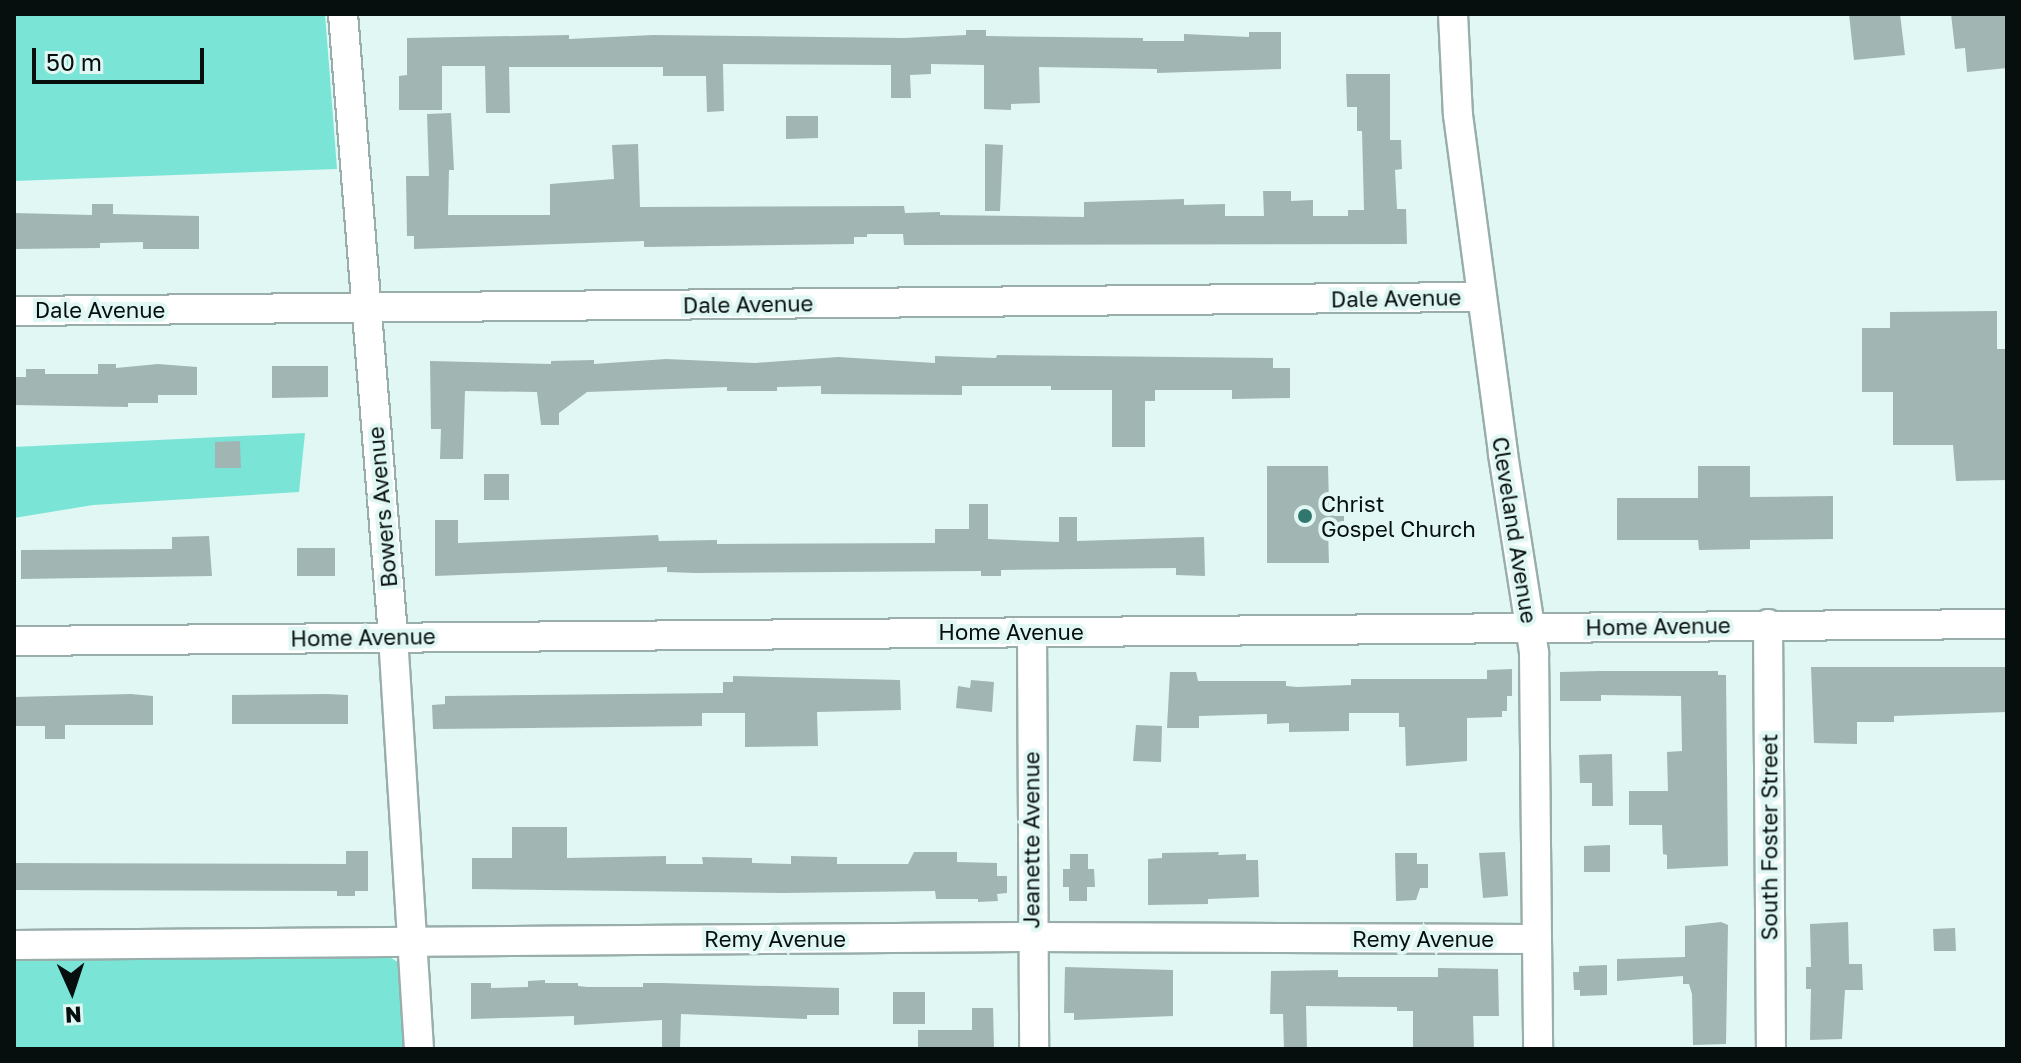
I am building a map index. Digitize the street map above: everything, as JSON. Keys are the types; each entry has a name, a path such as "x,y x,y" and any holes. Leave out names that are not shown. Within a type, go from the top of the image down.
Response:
{"street":[{"name":"Bowers Avenue","path":"343,14 393,636 419,1049"},
{"name":"Cleveland Avenue","path":"1453,14 1458,115 1481,297 1534,653 1538,1049"},
{"name":"Dale Avenue","path":"14,311 1481,297"},
{"name":"South Foster Street","path":"1768,624 1771,1049"},
{"name":"Home Avenue","path":"14,641 2007,624"},
{"name":"Jeanette Avenue","path":"1032,632 1031,937 1034,1049"},
{"name":"Remy Avenue","path":"14,945 1031,937 1537,939"}],"shaded area":[{"path":"14,14 325,14 337,169 14,181"},
{"path":"305,433 299,492 93,505 14,518 14,447"},
{"path":"386,955 406,967 411,1049 14,1049 14,959"}],"building":[{"path":"1849,14 1900,14 1905,55 1854,60"},
{"path":"1951,14 2007,14 2007,68 1967,72 1965,48 1955,49"},
{"path":"966,30 986,30 986,36 1143,38 1143,41 1184,41 1184,34 1249,37 1249,32 1281,32 1281,69 1157,73 1157,69 1039,67 1040,103 1011,104 1011,110 984,109 984,65 931,64 931,74 910,75 911,98 891,98 891,65 723,64 724,111 707,112 706,76 663,76 663,67 509,67 510,113 486,113 485,66 442,66 442,110 399,110 399,76 407,75 407,38 569,35 569,39 653,35 904,38 966,35"},
{"path":"1346,74 1390,74 1390,140 1401,140 1402,169 1395,170 1397,209 1406,209 1407,244 904,245 903,234 867,234 867,237 854,237 854,244 644,247 644,241 414,249 414,236 407,236 406,176 429,176 427,114 451,113 454,170 449,170 448,215 550,215 550,184 614,179 612,145 638,144 640,207 904,206 905,213 1084,217 1084,202 1184,199 1184,205 1225,204 1225,216 1264,216 1263,191 1291,191 1291,201 1313,200 1313,216 1348,216 1348,210 1364,210 1362,131 1357,131 1357,107 1347,107"},
{"path":"786,116 818,116 818,138 786,139"},
{"path":"985,144 1003,145 1000,211 985,211"},
{"path":"92,204 113,204 113,214 199,216 199,249 143,249 143,242 100,243 100,248 14,249 14,213 92,215"},
{"path":"1997,311 1997,349 2007,349 2007,480 1956,481 1953,445 1893,445 1893,392 1862,392 1862,328 1890,328 1890,312"},
{"path":"997,355 1273,358 1273,368 1290,368 1290,398 1232,399 1232,390 1155,390 1155,401 1145,401 1145,447 1112,447 1112,390 1051,390 1051,386 962,386 962,395 821,394 821,386 777,387 777,391 727,391 727,387 587,392 559,413 559,425 541,425 537,392 465,391 463,459 440,459 441,429 431,429 430,361 551,364 551,361 594,360 594,364 666,359 755,363 838,357 935,363 935,356 996,358"},
{"path":"98,364 116,364 116,368 158,364 197,367 197,395 158,395 158,403 128,403 128,407 14,405 14,377 26,377 26,369 45,369 45,374 98,374"},
{"path":"272,366 328,366 328,397 272,398"},
{"path":"240,441 241,468 215,468 215,442"},
{"name":"Christ Gospel Church","path":"1267,466 1328,466 1329,503 1344,503 1344,529 1328,529 1329,563 1267,563"},
{"path":"1698,466 1750,466 1750,497 1833,496 1833,539 1750,540 1750,549 1699,550 1698,540 1617,540 1617,498 1698,498"},
{"path":"484,474 509,474 509,500 484,500"},
{"path":"969,504 988,504 988,539 1059,542 1059,517 1077,517 1077,541 1204,537 1205,576 1176,575 1176,568 1001,570 1001,576 981,576 981,571 695,573 667,572 667,567 435,576 435,520 458,520 458,543 658,535 659,541 717,540 717,544 935,543 935,529 969,529"},
{"path":"209,536 212,576 21,579 21,550 172,549 172,537"},
{"path":"297,548 335,548 335,576 297,576"},
{"path":"1811,667 2007,667 2007,712 1894,716 1894,722 1857,722 1857,744 1814,743"},
{"path":"1512,669 1512,696 1507,696 1507,711 1502,711 1502,717 1467,718 1467,761 1406,766 1405,727 1399,727 1399,713 1349,713 1349,731 1289,732 1289,723 1267,724 1267,714 1199,716 1199,728 1167,728 1170,672 1196,672 1198,681 1286,681 1286,686 1297,687 1351,685 1351,679 1487,679 1487,670"},
{"path":"1718,671 1718,675 1726,675 1728,866 1667,869 1662,825 1629,825 1629,791 1668,791 1667,752 1682,751 1681,696 1601,695 1601,701 1560,701 1560,672"},
{"path":"733,676 900,680 901,710 817,712 818,746 745,747 745,713 702,713 702,726 433,729 432,705 445,704 445,696 723,693 723,682 733,682"},
{"path":"971,680 994,682 992,712 956,708 958,686 970,688"},
{"path":"232,695 348,695 348,724 232,724"},
{"path":"153,696 153,725 65,725 65,739 45,739 45,726 14,726 14,697"},
{"path":"1136,725 1162,726 1161,762 1133,761"},
{"path":"1612,754 1613,806 1592,806 1592,783 1580,783 1579,755"},
{"path":"512,827 567,827 567,858 666,856 666,864 703,864 702,857 752,858 752,863 791,864 791,856 837,857 837,864 908,864 914,852 957,852 957,862 997,863 997,876 1007,876 1007,893 997,894 998,901 978,902 978,899 936,899 935,891 783,893 472,889 472,858 512,858"},
{"path":"1610,845 1610,872 1584,872 1584,846"},
{"path":"346,851 368,851 368,891 355,891 355,896 337,896 337,891 14,890 14,863 346,864"},
{"path":"1219,852 1218,855 1246,854 1246,860 1258,860 1259,897 1208,899 1208,904 1148,905 1148,859 1162,858 1162,853"},
{"path":"1505,852 1508,896 1483,898 1479,853"},
{"path":"1395,853 1417,853 1417,864 1428,864 1428,888 1420,888 1416,900 1396,901"},
{"path":"1070,854 1088,854 1088,869 1094,869 1095,887 1087,887 1087,901 1069,901 1069,887 1063,887 1063,869 1070,869"},
{"path":"1721,922 1728,925 1726,1044 1693,1045 1692,994 1689,984 1683,984 1683,976 1617,981 1617,959 1685,957 1685,926"},
{"path":"1848,922 1849,964 1862,964 1863,990 1845,990 1842,1039 1810,1040 1811,989 1806,989 1806,967 1811,967 1810,924"},
{"path":"1955,928 1956,951 1934,951 1933,929"},
{"path":"1607,965 1607,995 1580,996 1580,990 1574,990 1573,972 1579,972 1579,966"},
{"path":"1065,967 1173,970 1173,1016 1074,1020 1074,1013 1064,1013"},
{"path":"1438,968 1498,969 1499,1016 1473,1016 1474,1049 1413,1049 1413,1011 1397,1011 1397,1007 1306,1006 1307,1049 1284,1049 1283,1014 1270,1014 1271,971 1338,970 1338,977 1438,977"},
{"path":"545,980 545,983 578,983 578,986 587,987 643,987 643,983 662,983 839,988 839,1015 807,1015 807,1019 681,1014 680,1049 662,1049 662,1020 574,1025 574,1016 471,1019 471,983 491,983 491,988 528,987 528,981"},
{"path":"893,992 925,992 925,1024 893,1024"},
{"path":"972,1008 993,1008 994,1048 918,1049 918,1030 972,1030"}],"place":[{"name":"Christ Gospel Church","path":"1305,516"}]}
